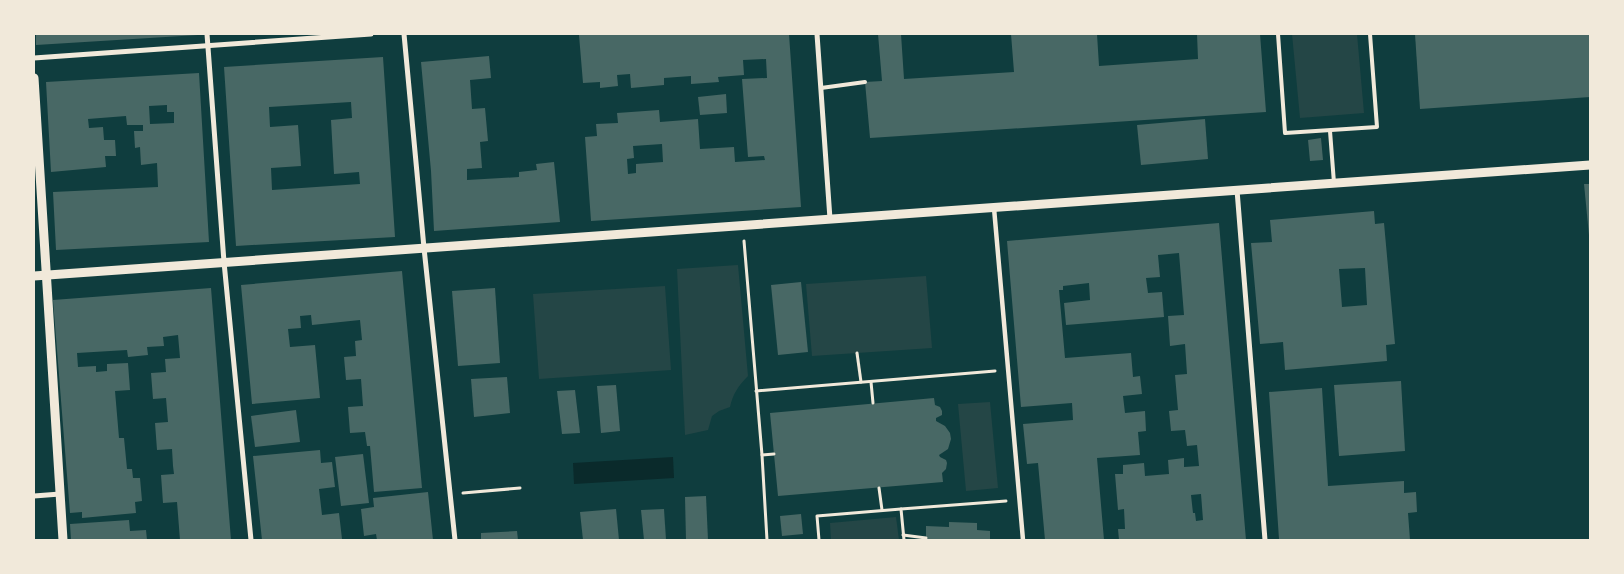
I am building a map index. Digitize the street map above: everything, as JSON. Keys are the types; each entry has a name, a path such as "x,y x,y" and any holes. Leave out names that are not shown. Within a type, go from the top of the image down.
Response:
{"street":[{"path":"207,34 224,262 250,540"},
{"path":"34,58 371,34"},
{"path":"404,34 424,248 455,540"},
{"path":"817,34 830,219"},
{"path":"34,78 63,540"},
{"path":"34,276 1590,166"},
{"path":"1237,190 1264,540"},
{"path":"994,208 1023,540"},
{"path":"34,496 60,494"}],"lane":[{"path":"1278,34 1285,134 1377,127 1370,34"},
{"path":"821,88 865,82"},
{"path":"1330,131 1334,184"}],"path":[{"path":"742,226 762,455 767,540"},
{"path":"857,353 860,382"},
{"path":"756,391 1007,370"},
{"path":"871,381 873,403"},
{"path":"762,455 774,454"},
{"path":"475,492 520,488"},
{"path":"879,488 882,510"},
{"path":"819,540 817,516 1019,500"},
{"path":"901,509 904,540"},
{"path":"903,535 926,538"}],"shaded area":[{"path":"1292,34 1357,34 1364,113 1300,118"},
{"path":"738,265 748,376 736,390 730,407 712,416 708,430 685,435 677,269"},
{"path":"926,276 932,348 812,356 806,284"},
{"path":"665,286 671,370 539,379 533,294"},
{"path":"990,402 998,488 966,491 958,404"},
{"path":"673,457 674,478 574,484 573,463"},
{"path":"896,517 899,540 831,540 830,523"}],"building":[{"path":"36,34 198,34 198,35 36,45"},
{"path":"789,34 801,207 591,221 585,137 597,136 596,124 618,123 617,113 659,110 660,122 698,119 700,149 734,147 735,162 765,160 764,156 748,157 742,79 767,78 766,59 743,60 744,75 718,77 719,82 691,84 691,76 664,78 664,85 631,88 630,74 617,75 618,86 600,88 600,82 583,83 579,35","holes":["662,144 663,162 636,164 636,173 628,174 627,159 634,158 633,146"]},
{"path":"878,34 901,34 904,79 1014,72 1011,34 1097,34 1099,66 1198,59 1197,34 1260,34 1266,112 870,138 865,82 882,81"},
{"path":"1415,34 1590,34 1590,97 1420,109"},
{"path":"489,56 491,78 470,80 472,109 485,108 488,141 480,142 482,168 467,169 467,180 519,177 519,172 537,170 536,164 554,162 560,222 434,231 431,171 421,62"},
{"path":"383,57 395,237 236,246 224,67","holes":["351,102 352,118 331,120 334,174 359,172 360,184 272,190 271,168 301,166 298,125 270,127 269,107"]},
{"path":"199,73 209,242 56,250 53,192 158,187 157,163 141,165 140,147 135,148 134,131 143,131 143,125 127,125 126,116 88,119 89,128 103,127 104,140 115,140 116,156 105,156 106,167 51,172 46,82","holes":["167,105 167,112 174,112 174,123 150,124 149,106"]},
{"path":"726,94 727,113 700,115 698,97"},
{"path":"1205,119 1208,159 1141,165 1137,125"},
{"path":"1321,138 1323,160 1310,161 1308,140"},
{"path":"1584,184 1590,184 1590,235 1589,235"},
{"path":"1374,211 1375,224 1384,223 1395,344 1386,345 1387,361 1285,370 1283,342 1260,344 1251,243 1272,242 1270,220","holes":["1365,268 1367,305 1342,307 1339,269"]},
{"path":"1219,223 1246,540 1119,540 1118,529 1125,529 1124,509 1118,510 1115,474 1123,474 1123,465 1144,463 1145,476 1169,474 1168,460 1184,458 1184,467 1199,466 1197,445 1187,446 1185,430 1171,431 1169,411 1178,410 1175,375 1187,374 1185,344 1170,346 1168,316 1184,315 1179,253 1158,255 1160,277 1146,278 1148,293 1162,292 1164,317 1066,325 1064,303 1090,300 1089,283 1063,286 1063,290 1059,290 1065,358 1131,353 1133,377 1140,376 1142,394 1123,396 1125,413 1145,411 1146,431 1138,432 1140,455 1097,458 1104,540 1045,540 1038,463 1027,464 1023,424 1073,420 1072,403 1021,407 1007,241","holes":["1201,494 1203,520 1196,521 1191,495"]},
{"path":"402,271 422,488 374,492 370,446 367,446 365,432 350,433 348,407 363,406 361,379 346,380 344,357 356,356 355,341 362,340 360,320 312,325 311,315 300,316 301,328 288,329 290,347 315,345 320,398 252,404 241,285"},
{"path":"801,282 808,352 778,355 771,285"},
{"path":"211,288 231,540 180,540 177,502 163,503 161,475 174,474 172,449 157,450 155,423 168,422 166,398 153,399 151,373 166,372 165,359 180,358 178,335 163,337 164,346 147,347 148,355 128,357 127,350 77,353 78,367 96,366 96,372 107,371 107,364 128,363 130,390 115,391 119,438 124,438 127,469 132,469 133,478 140,478 142,501 135,502 136,513 82,518 82,512 70,513 53,300"},
{"path":"495,288 500,363 458,366 452,291"},
{"path":"507,377 510,413 474,417 471,379"},
{"path":"1401,381 1405,451 1339,456 1334,385"},
{"path":"616,385 620,431 601,433 597,386"},
{"path":"1322,388 1328,486 1404,481 1404,493 1416,492 1417,512 1408,513 1410,540 1279,539 1269,392"},
{"path":"575,390 580,433 562,434 557,391"},
{"path":"934,398 935,405 940,407 942,411 942,415 936,418 936,421 945,426 950,433 951,439 948,449 939,455 947,463 946,469 942,473 943,482 778,496 770,413"},
{"path":"296,410 300,442 255,447 251,416"},
{"path":"320,450 321,463 332,462 335,487 319,489 322,515 339,513 342,539 262,540 253,456"},
{"path":"363,454 369,503 341,506 335,457"},
{"path":"428,492 433,540 377,540 376,534 364,536 361,509 374,507 373,498"},
{"path":"706,496 708,540 686,540 685,497"},
{"path":"616,509 619,540 583,540 580,512"},
{"path":"664,509 666,540 644,540 641,510"},
{"path":"801,514 803,534 782,536 780,516"},
{"path":"129,520 130,531 146,530 147,540 71,540 70,524"},
{"path":"949,522 977,523 977,530 990,531 990,540 926,540 926,526 949,527"},
{"path":"517,531 518,540 481,540 481,533"}]}
